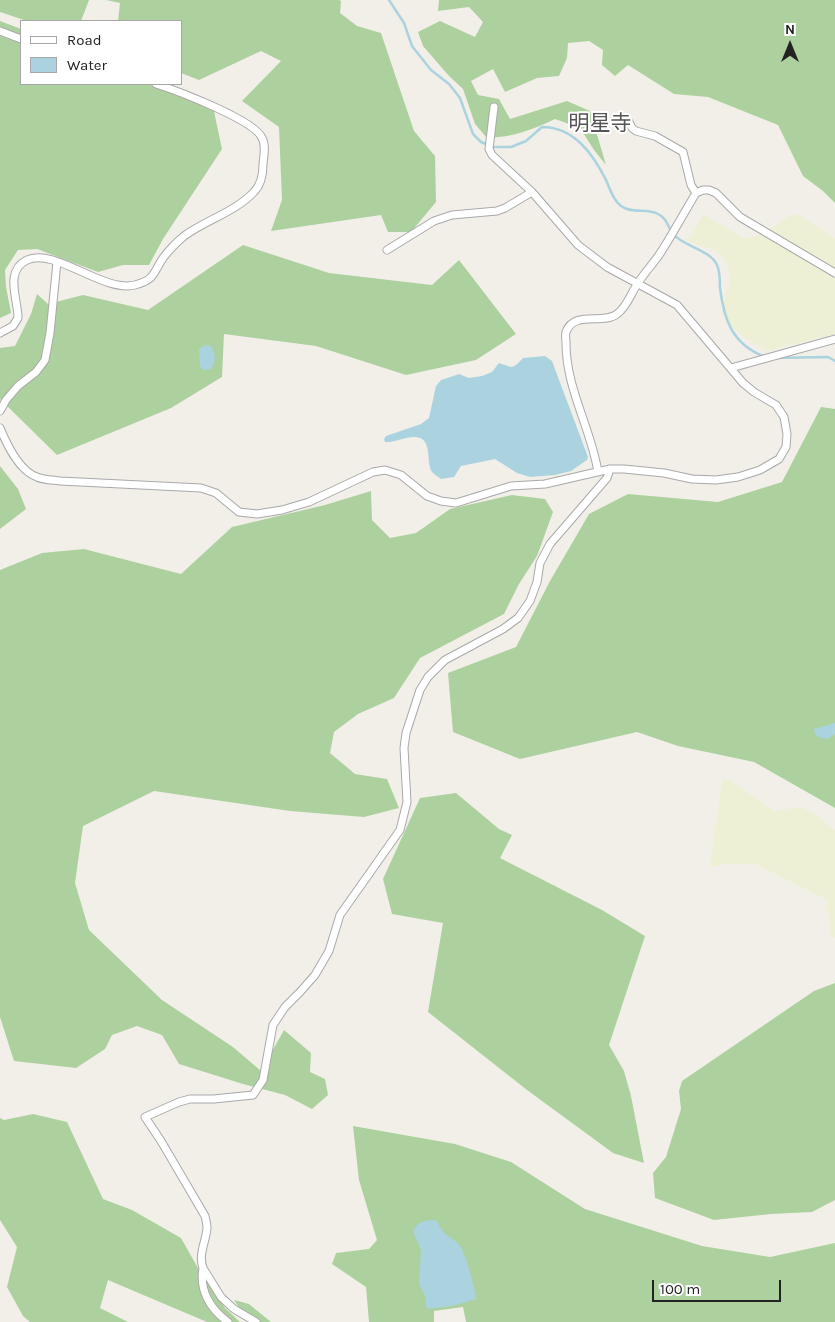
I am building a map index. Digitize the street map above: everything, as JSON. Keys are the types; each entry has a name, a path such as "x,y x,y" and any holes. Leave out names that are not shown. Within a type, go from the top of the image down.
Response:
{"street":[{"path":"0,31 20,39"},
{"path":"0,333 12,326 18,318 14,284 16,269 27,260 44,258 115,285 132,286 146,282 154,275 163,258 184,236 242,202 256,191 263,168 264,146 262,137 257,130 215,106 159,85"},
{"path":"0,428 22,466 38,478 60,481 201,488 216,493 239,512 257,514 282,510 309,502 373,472 392,472 401,475 427,496 441,501 456,503 511,486 546,484 610,469 664,473 692,479 716,480 738,477 760,470 779,459 786,447 787,434 784,417 776,405 748,387 677,304 607,267 578,245 532,192 492,155 489,149 494,107"},
{"path":"629,122 636,131 655,136 683,152 691,184 696,193"},
{"path":"598,472 596,458 571,385 566,357 566,332 572,324 580,319 617,315 660,253 696,193 709,190 716,193 740,217 835,273"},
{"path":"387,250 434,221 452,215 497,211 532,192"},
{"path":"0,411 6,400 18,386 36,372 45,360 50,333 57,262"},
{"path":"731,368 835,339"},
{"path":"256,1322 234,1310 221,1297 203,1268 201,1263 202,1246 207,1229 205,1216 145,1117 190,1099 214,1099 253,1094 263,1080 273,1025 285,1006 314,975 329,950 340,915 400,830 408,802 404,748 406,733 420,690 428,677 445,660 503,629 518,618 530,601 537,582 540,563 550,544 607,478 610,469"},
{"path":"203,1268 201,1278 210,1305 216,1314 228,1322"}],"green space":[{"path":"0,0 89,0 81,20 24,20 0,12"},
{"path":"106,0 341,1 340,13 357,26 381,33 414,131 435,156 436,202 411,232 388,232 381,215 271,231 282,200 279,127 242,101 281,61 261,51 199,80 182,73 182,20 118,20 120,3"},
{"path":"439,0 835,0 835,203 803,176 778,125 708,97 674,94 628,65 615,76 602,65 603,50 589,41 568,43 567,58 559,76 537,78 505,92 493,69 471,81 478,95 499,99 510,119 567,101 590,111 606,165 580,128 555,119 522,132 487,138 475,124 463,89 423,46 418,32 440,21 475,37 483,22 469,7 438,11"},
{"path":"0,21 20,29 20,85 169,85 212,102 222,149 163,239 149,265 123,265 98,272 37,249 18,250 5,270 11,313 0,318"},
{"path":"703,214 743,238 762,235 794,214 801,216 835,238 835,334 767,351 742,336 724,320 722,313 726,291 730,283 729,271 724,258 711,248 698,246 688,241"},
{"path":"243,245 329,273 432,285 459,260 516,334 476,360 406,375 316,346 224,334 222,377 171,408 57,455 0,399 0,348 15,346 31,314 37,294 48,304 83,295 148,310"},
{"path":"821,407 835,409 835,808 754,762 678,746 637,732 520,759 453,732 448,673 516,647 550,581 589,514 628,494 718,502 782,482"},
{"path":"0,466 18,489 26,509 0,529"},
{"path":"371,491 372,520 390,538 416,533 450,509 512,495 545,499 553,512 537,556 519,584 504,614 420,658 394,698 358,714 334,732 330,753 355,774 387,779 399,808 364,817 290,811 154,791 83,826 75,883 89,930 162,1000 233,1047 261,1071 284,1030 311,1053 310,1072 325,1079 328,1095 312,1109 285,1095 179,1064 162,1035 137,1026 112,1035 105,1049 76,1068 14,1061 0,1017 0,570 42,553 84,549 181,574 232,527 325,505"},
{"path":"722,780 730,780 774,811 800,807 813,813 835,830 835,937 831,937 827,900 755,864 723,864 710,868"},
{"path":"456,793 499,829 512,835 500,858 602,910 645,936 609,1045 624,1071 631,1096 644,1163 613,1153 527,1090 428,1012 443,923 392,914 383,879 420,798"},
{"path":"835,983 835,1200 812,1212 714,1220 655,1198 653,1173 666,1157 681,1109 679,1091 682,1081 814,991"},
{"path":"33,1114 67,1122 103,1199 132,1210 181,1238 198,1268 225,1308 240,1322 207,1322 108,1280 100,1308 128,1322 30,1322 23,1316 7,1287 17,1247 0,1220 0,1118 4,1120"},
{"path":"353,1126 455,1144 511,1162 585,1209 702,1246 770,1257 835,1243 835,1322 466,1322 463,1307 434,1311 434,1322 369,1322 366,1287 332,1264 336,1253 369,1249 377,1240 359,1180"},
{"path":"234,1300 249,1304 271,1322 248,1322"}],"water":[{"path":"205,345 211,346 215,358 211,369 203,370 200,366 199,349"},
{"path":"545,356 552,361 588,457 587,460 571,471 555,475 530,477 517,473 495,459 461,466 454,477 441,479 432,472 426,444 420,438 412,437 385,442 386,436 421,424 429,418 436,386 441,380 459,374 469,378 482,376 492,372 499,363 512,367 523,358"},
{"path":"835,723 835,734 828,739 819,737 814,732 814,729"},
{"path":"437,1221 442,1231 460,1246 470,1272 476,1299 452,1306 428,1309 426,1306 426,1298 419,1284 421,1250 413,1232 421,1222"}],"waterway":[{"path":"389,0 404,23 412,46 431,70 449,84 460,98 473,134 481,142 493,147 511,147 526,141 542,127 553,128 573,137 595,161 618,204 630,210 649,211 658,214 664,218 678,239 714,260 719,270 724,310 732,330 745,345 765,357"},
{"path":"773,358 828,357 835,361"}],"district":[{"name":"明星寺","path":"600,124"}]}
